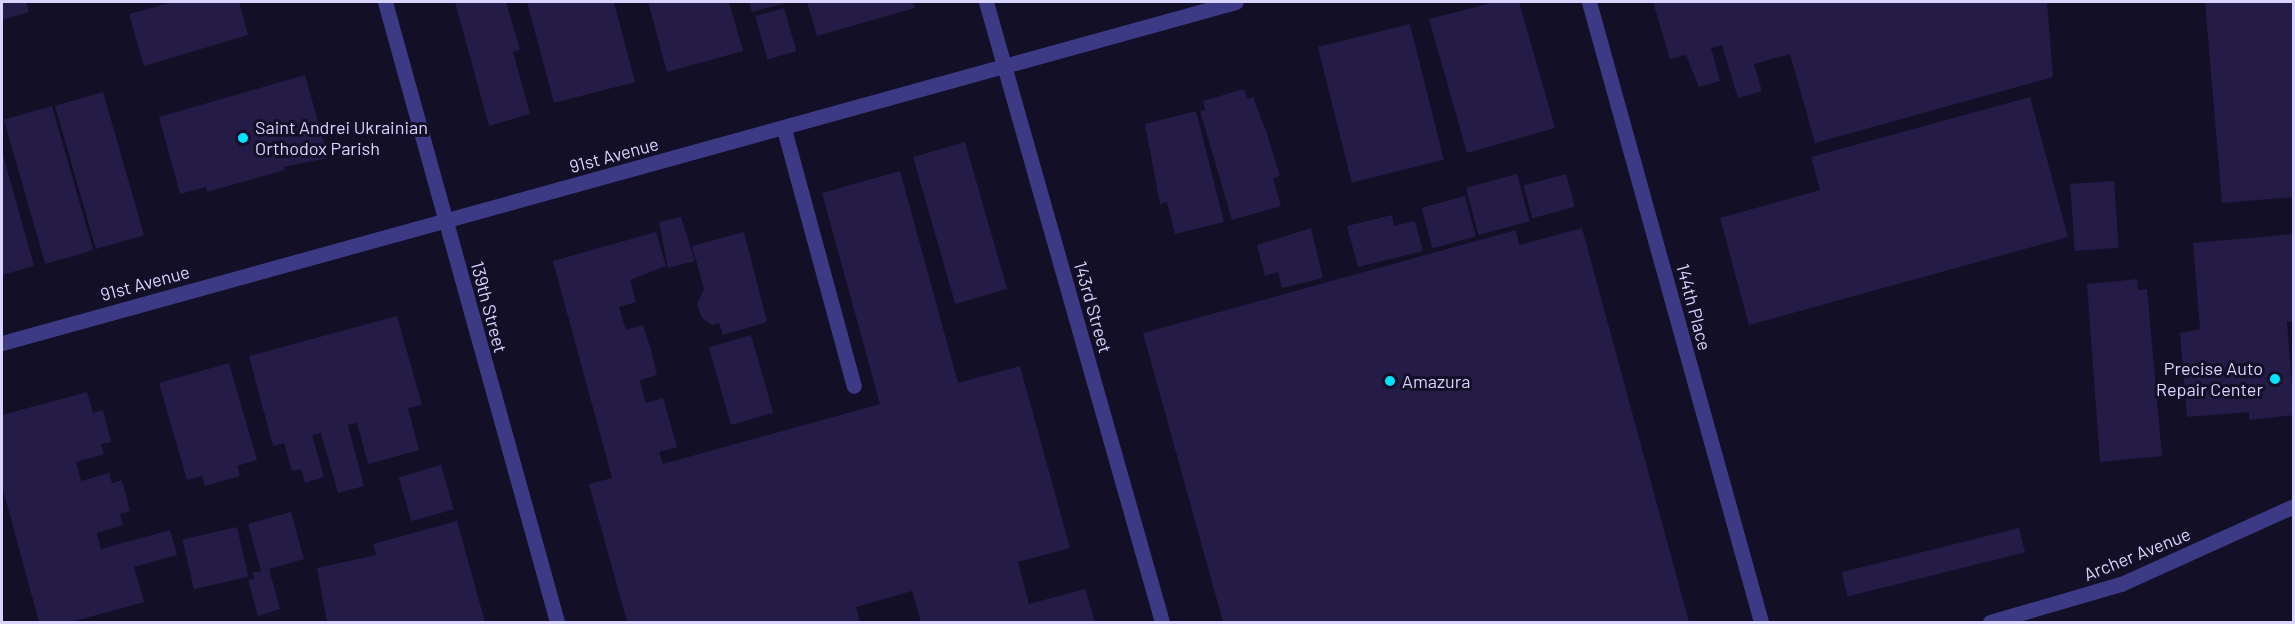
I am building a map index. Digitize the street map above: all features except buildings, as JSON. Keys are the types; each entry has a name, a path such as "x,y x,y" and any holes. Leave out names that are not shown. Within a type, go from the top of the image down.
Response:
{"street":[{"name":"139th Street","path":"385,2 557,622"},
{"name":"143rd Street","path":"986,2 1162,622"},
{"name":"91st Avenue","path":"2,343 784,129 1236,2"},
{"name":"144th Place","path":"1589,2 1761,622"},
{"path":"784,129 854,386"},
{"name":"Archer Avenue","path":"1990,622 2121,585 2294,506"}],"place":[{"name":"Saint Andrei Ukrainian Orthodox Parish","path":"243,138"},
{"name":"Precise Auto Repair Center","path":"2275,379"},
{"name":"Amazura","path":"1390,381"}]}
